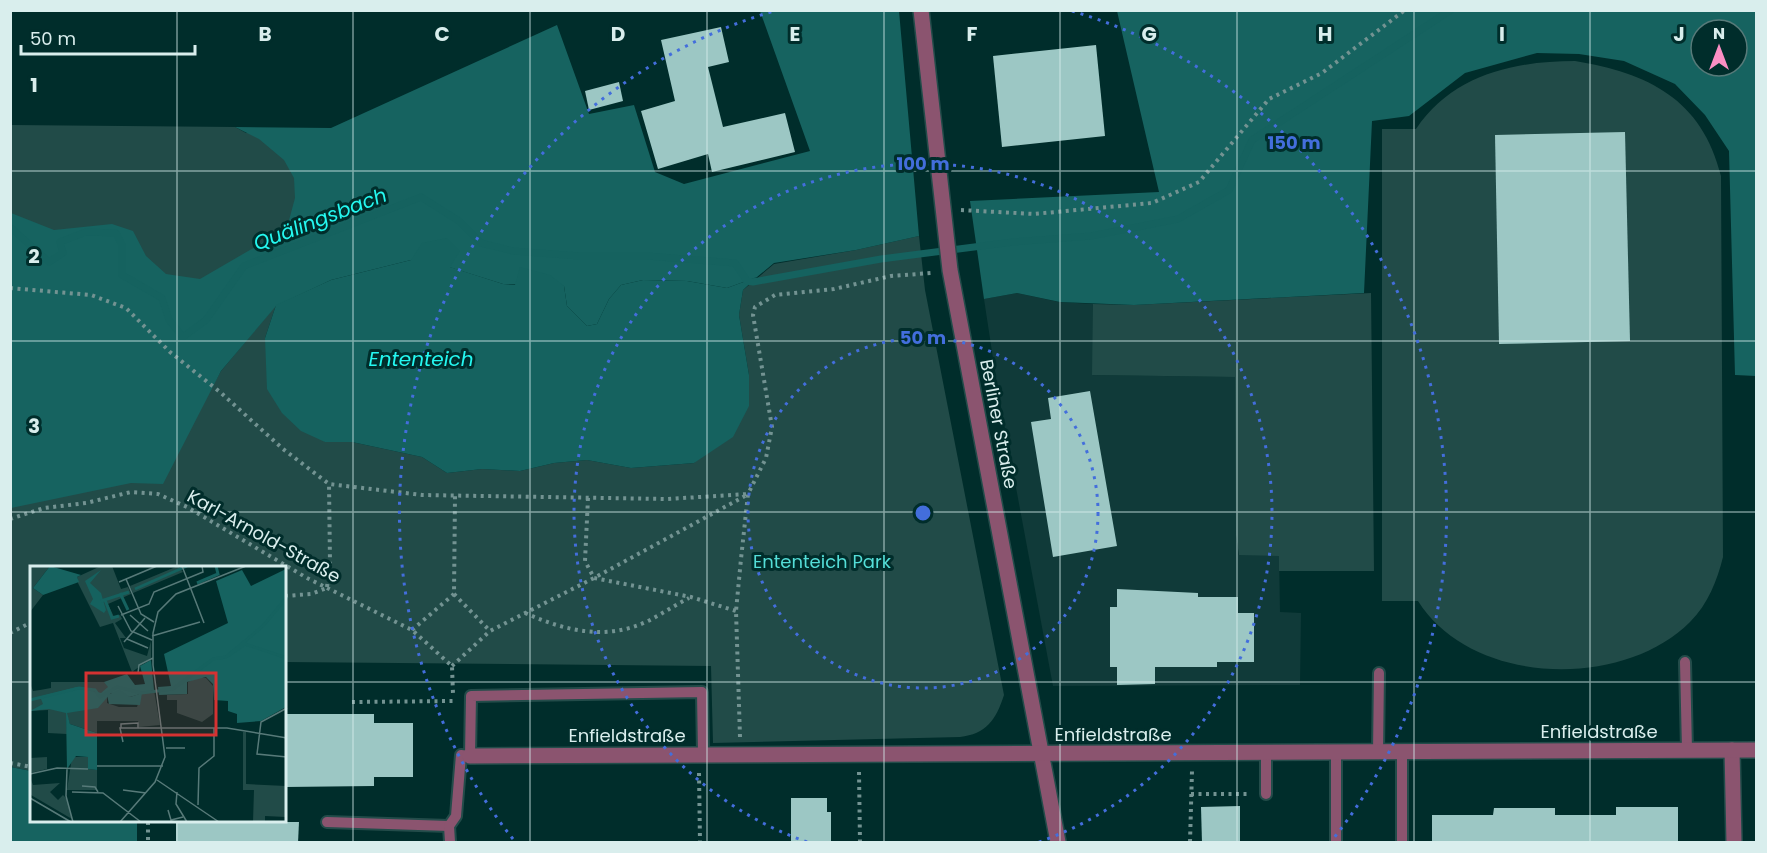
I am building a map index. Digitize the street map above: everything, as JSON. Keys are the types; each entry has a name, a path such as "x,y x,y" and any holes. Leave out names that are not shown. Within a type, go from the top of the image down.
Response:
{"street":[{"name":"Berliner Straße","path":"921,10 950,270 1058,843"},
{"path":"1732,750 1734,843"},
{"name":"Enfieldstraße","path":"470,756 1756,750"}],"lane":[{"path":"1685,662 1687,750"},
{"path":"1378,753 1379,673"},
{"path":"450,843 449,826 456,816 461,755 470,756 471,696 702,692 701,754"},
{"path":"1402,752 1402,843"},
{"path":"1266,753 1266,794"},
{"path":"1335,843 1336,753"},
{"path":"327,822 449,826"}],"path":[{"path":"943,209 1034,214 1152,203 1199,182 1269,99 1322,73 1405,10"},
{"path":"740,753 736,612 748,494 766,458 772,427 755,327 754,307 761,300 788,292 834,289 879,278 950,270"},
{"path":"10,288 91,295 126,308 170,352 220,392 283,449 328,484 393,493 455,496 668,499 748,494"},
{"path":"286,596 311,594 327,587 330,563 328,484"},
{"name":"Karl-Arnold-Straße","path":"10,519 44,508 86,503 131,492 158,494 187,507 285,566"},
{"path":"453,701 452,666 490,631 594,578 748,494"},
{"path":"455,496 454,594 490,631"},
{"path":"588,498 585,561 594,578"},
{"name":"Karl-Arnold-Straße","path":"286,566 412,630 452,666"},
{"path":"594,578 691,597 736,612"},
{"path":"412,630 454,594"},
{"path":"525,613 578,633 609,633 648,622 691,597"},
{"path":"10,633 30,623"},
{"path":"352,702 471,702"},
{"path":"859,753 860,843"},
{"path":"1190,843 1193,753"},
{"path":"700,843 701,754"},
{"path":"10,763 30,767"},
{"path":"1191,794 1266,794"},
{"path":"148,823 148,843"}],"shaded area":[{"path":"760,11 899,11 919,236 856,250 774,263 757,277 727,288 687,281 643,280 621,285 609,299 597,324 587,326 567,306 564,286 503,284 449,267 411,260 331,280 276,306 221,371 163,484 131,483 11,508 11,213 54,230 112,224 133,231 146,256 166,274 200,279 274,236 288,224 295,198 294,178 284,160 259,139 235,127 331,128 557,25 589,114 634,105 655,172 684,184 810,151"},
{"path":"1117,11 1756,11 1756,376 1735,375 1729,151 1705,115 1675,84 1624,61 1579,54 1537,53 1465,73 1409,116 1372,121 1364,293 1134,305 1060,302 1017,293 984,299 970,201 1159,192"},
{"path":"1017,293 1059,302 1093,304 1093,375 1236,377 1236,536 1239,555 1279,555 1280,612 1301,613 1300,685 1053,686 998,391 984,299"},
{"path":"11,767 30,771 30,823 137,823 137,842 11,842"}],"green space":[{"path":"1575,61 1626,73 1668,94 1686,109 1700,127 1712,149 1721,176 1723,557 1715,583 1702,608 1690,622 1661,644 1626,659 1588,668 1549,669 1510,663 1474,650 1442,629 1418,601 1382,601 1382,129 1416,129 1447,96 1486,75 1529,64"},
{"name":"Ententeich Park","path":"11,125 235,127 246,133 329,134 364,218 238,269 208,394 221,371 276,305 265,338 325,442 352,442 422,457 447,473 482,469 520,471 554,463 587,460 631,468 694,463 749,375 739,315 743,290 774,264 856,250 919,236 925,290 1004,695 989,724 977,733 960,737 713,743 711,666 286,662 286,566 30,566 30,771 11,767"},
{"path":"1371,293 1374,571 1279,571 1279,556 1239,555 1236,535 1235,377 1092,375 1093,304 1134,305"}],"water":[{"name":"Ententeich","path":"447,238 460,251 450,267 503,284 515,285 520,267 550,275 564,286 567,306 587,326 597,324 609,299 621,285 643,280 687,281 727,288 757,277 743,290 739,315 749,375 749,406 733,437 694,463 631,468 587,460 554,463 520,471 482,469 447,473 422,457 352,442 325,442 301,431 282,413 267,389 265,338 276,305 331,280 411,260 422,243"}],"building":[{"path":"721,27 729,62 708,67 723,127 785,113 795,152 712,172 708,154 658,169 641,111 675,101 661,40"},
{"path":"1096,45 1105,136 1002,147 993,56"},
{"path":"619,82 623,101 589,110 585,91"},
{"path":"1625,132 1630,341 1499,344 1495,135"},
{"path":"1090,391 1117,546 1053,557 1031,422 1051,419 1048,398"},
{"path":"1117,589 1198,593 1198,597 1238,597 1238,613 1254,613 1254,662 1217,662 1217,667 1155,667 1155,684 1117,685 1117,667 1110,667 1110,607 1117,607"},
{"path":"286,714 374,714 374,723 413,723 413,777 374,777 374,786 286,787"},
{"path":"791,798 827,798 827,812 831,812 831,843 791,843"},
{"path":"1240,806 1240,843 1202,843 1201,807"},
{"path":"1616,807 1678,807 1678,843 1432,843 1432,815 1493,815 1494,808 1555,808 1555,815 1616,815"},
{"path":"299,822 298,843 176,843 176,823"}],"waterway":[{"name":"Quälingsbach","path":"10,227 49,262 63,253 60,242 86,232 116,233 122,245 122,275 162,298 169,320 183,337 206,320 244,266 421,197 459,221 481,243 513,251 579,256 647,256 735,263 747,281 753,282 881,259 1013,242 1091,236 1178,219 1229,190 1252,140 1451,10"}]}
